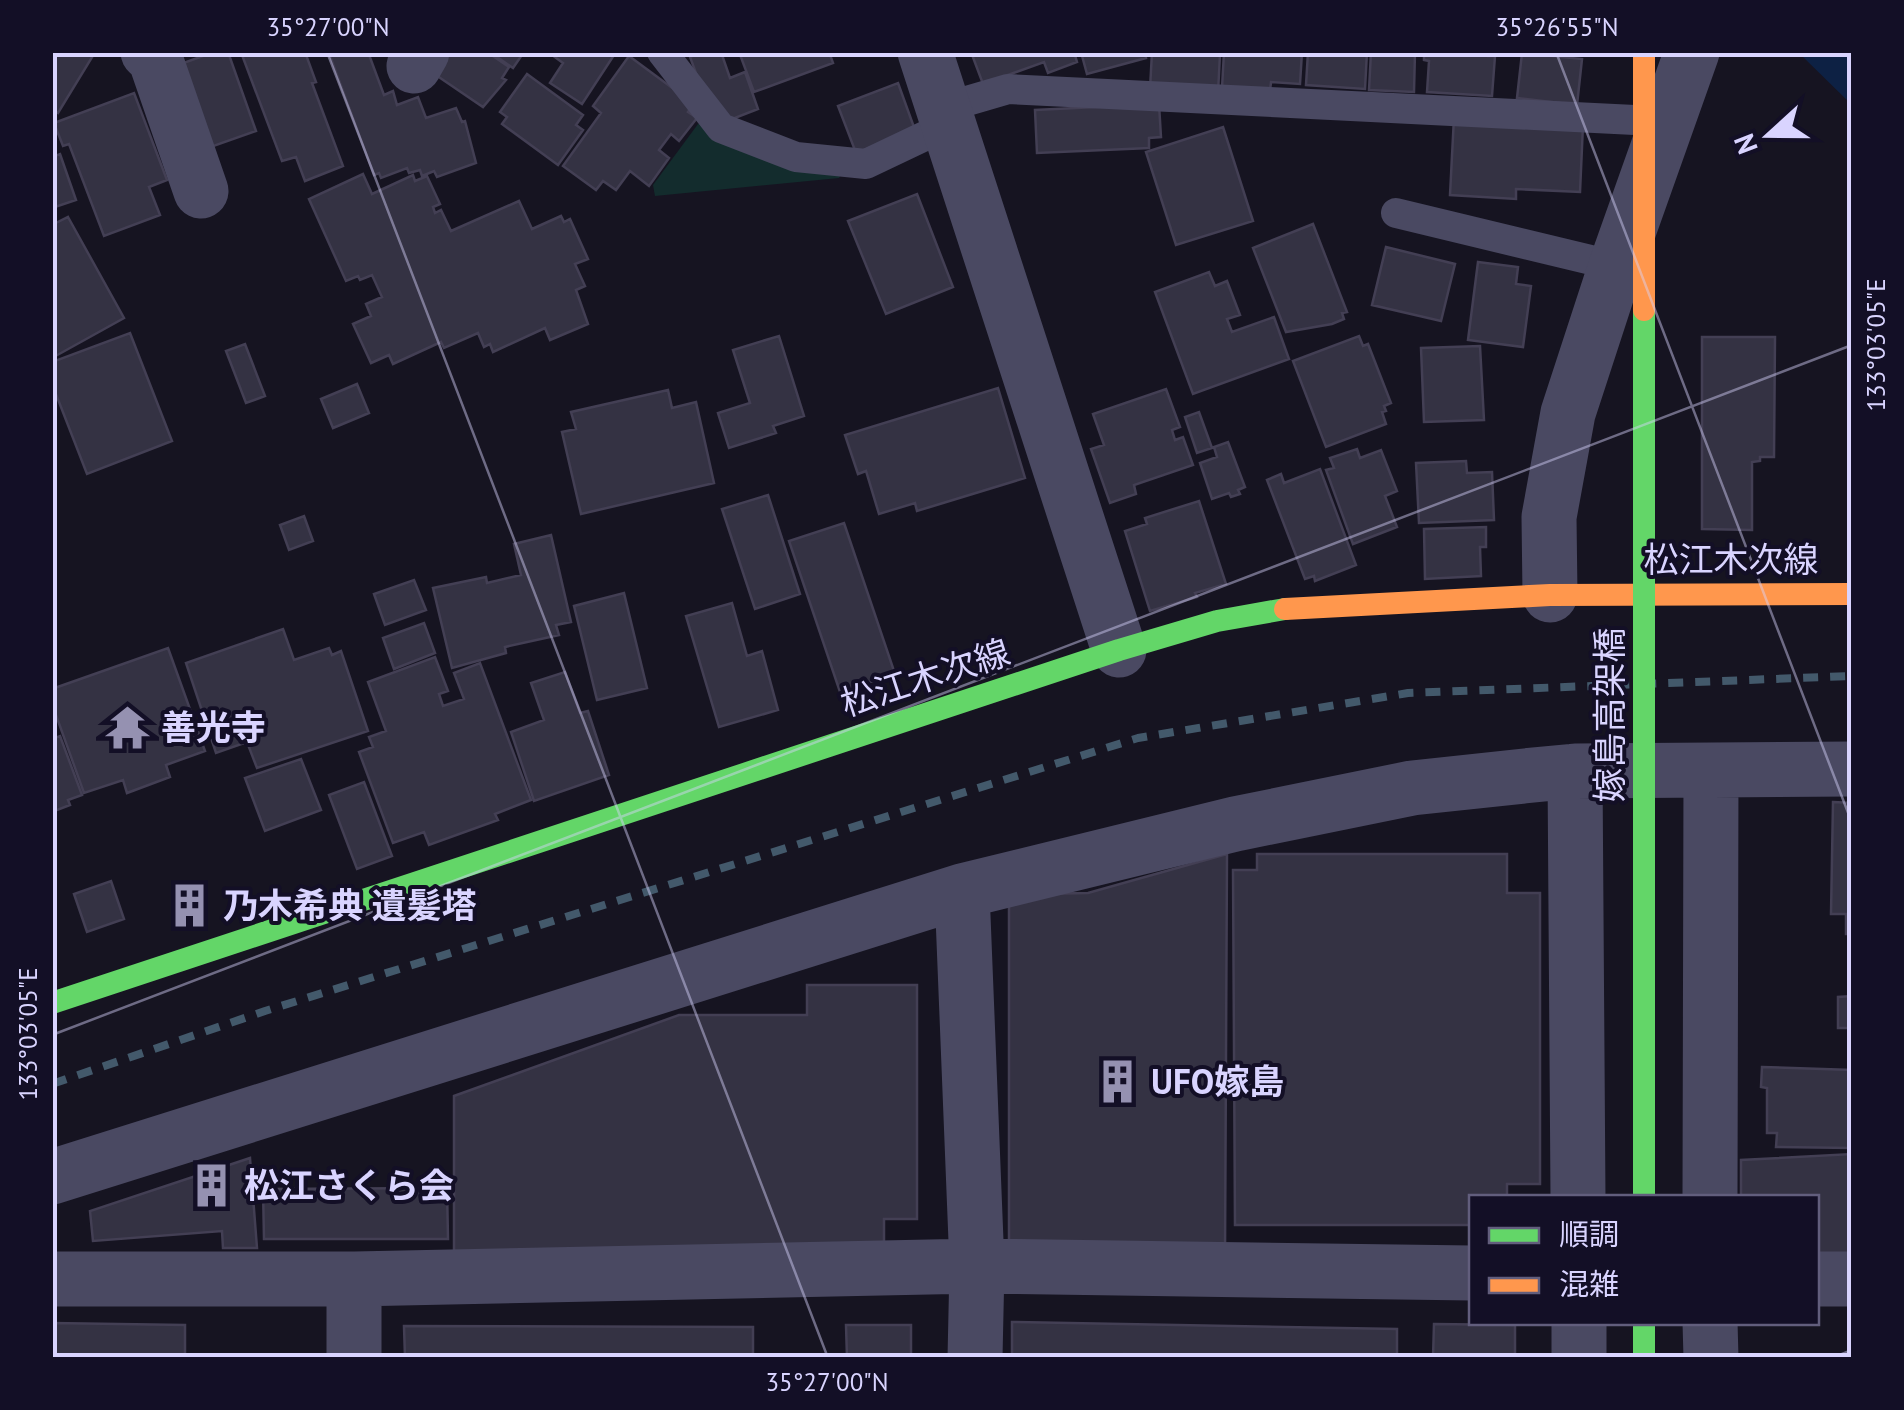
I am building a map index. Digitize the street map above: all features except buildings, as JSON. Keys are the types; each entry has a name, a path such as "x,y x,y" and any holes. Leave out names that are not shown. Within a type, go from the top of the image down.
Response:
{"main road":[{"name":"嫁島高架橋","path":"1644,52 1644,1195"},
{"name":"松江木次線","path":"52,1003 1217,621 1278,610 1550,596 1852,594"},
{"path":"1644,1325 1644,1358"}],"street":[{"path":"148,52 156,58 201,191"},
{"path":"925,52 1119,650"},
{"path":"1550,596 1549,517 1568,414 1692,52"},
{"path":"52,1178 962,891 1235,824 1412,788 1575,771 1852,769"},
{"path":"1575,771 1578,1195"},
{"path":"1710,1195 1712,771"},
{"path":"962,891 977,1266 975,1358"},
{"path":"52,1279 354,1279 977,1266 1469,1273"},
{"path":"354,1279 354,1358"},
{"path":"1819,1279 1852,1279"},
{"path":"1579,1325 1579,1358"},
{"path":"1710,1325 1711,1358"}],"lane":[{"path":"662,52 720,128 796,157 866,164 946,116 1008,89 1668,122"},
{"path":"1396,213 1616,266"}],"green space":[{"path":"698,124 841,174 839,178 655,196 653,185"}],"water":[{"path":"1799,53 1851,53 1851,104"}],"railway":[{"path":"52,1084 265,1011 1138,738 1408,693 1852,676"}],"traffic: fast":[{"path":"1644,310 1644,1195"},
{"path":"52,1003 1119,650 1217,621 1285,609"},
{"path":"1644,1325 1644,1358"}],"traffic: slow":[{"path":"1644,52 1644,310"},
{"path":"1285,609 1550,595 1852,594"}],"place":[{"name":"善光寺","path":"128,727"},
{"name":"乃木希典 遺髪塔","path":"190,905"},
{"name":"UFO嫁島","path":"1118,1081"},
{"name":"松江さくら会","path":"211,1185"}]}
